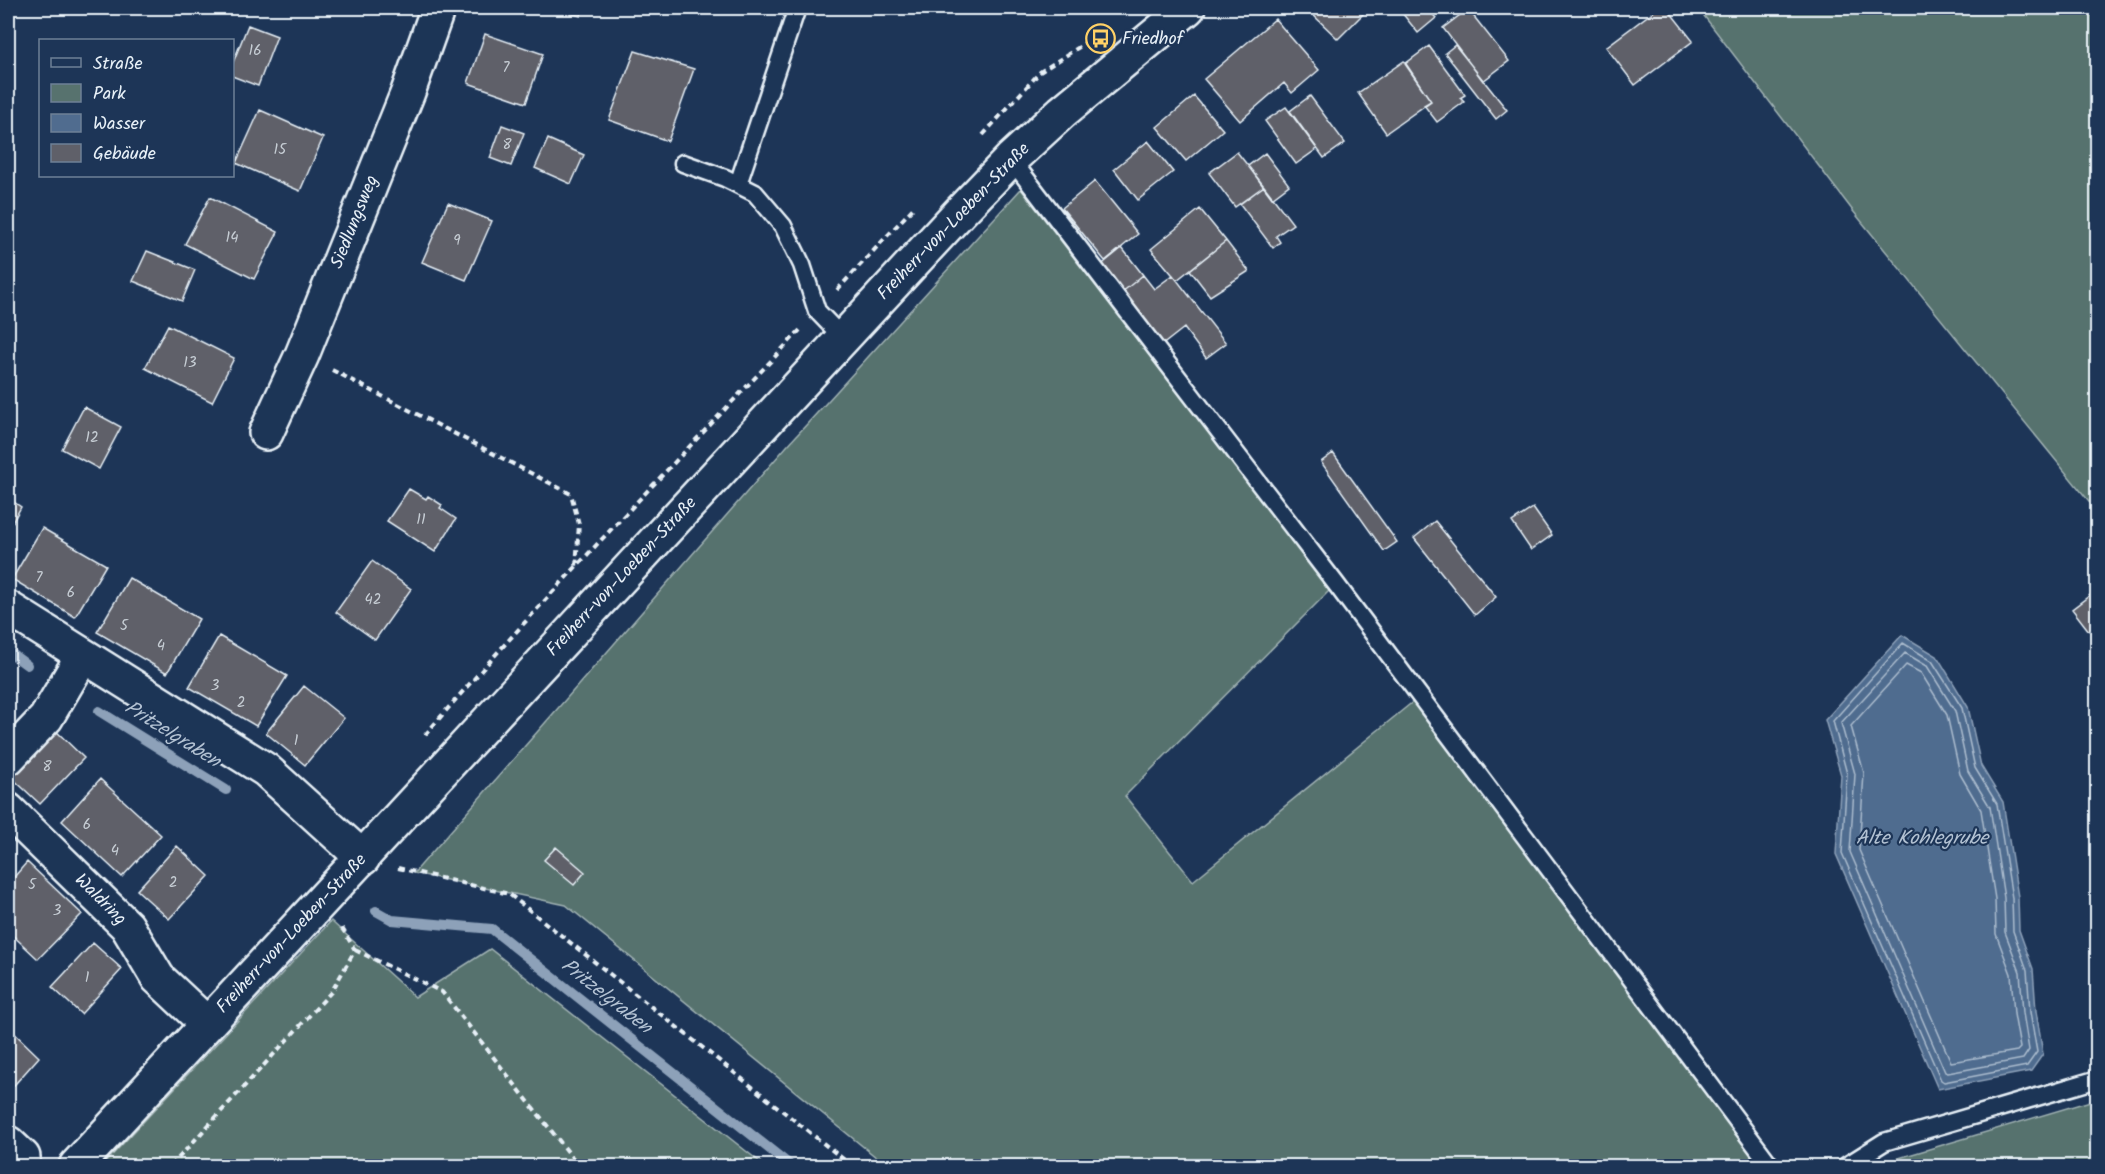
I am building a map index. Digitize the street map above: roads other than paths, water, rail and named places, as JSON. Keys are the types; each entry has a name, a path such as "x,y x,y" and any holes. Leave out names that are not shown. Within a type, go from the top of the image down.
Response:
{"main road":[{"name":"Siedlungsweg","path":"266,433 302,355 408,92 438,8"},
{"name":"Freiherr-von-Loeben-Straße","path":"76,1167 765,421 1011,159 1062,112 1188,8"},
{"path":"8,609 266,770 363,858"},
{"path":"8,758 46,718 82,657"},
{"name":"Waldring","path":"8,810 128,926 158,978 207,1024"}],"lane":[{"path":"738,184 797,8"},
{"path":"1011,159 1336,584 1771,1167"},
{"path":"683,164 725,178 755,193 783,226 802,265 817,311 843,339"},
{"path":"1846,1167 1884,1142 2097,1079"}],"water":[{"name":"Alte Kohlegrube","path":"1902,635 1937,656 1968,707 1981,766 2003,802 2018,897 2019,930 2033,969 2036,1011 2043,1054 2031,1071 1938,1089 1836,854 1841,775 1825,720"}],"waterway":[{"name":"Pritzelgraben","path":"8,651 27,665"},
{"name":"Pritzelgraben","path":"99,711 226,790"},
{"name":"Pritzelgraben","path":"376,911 392,920 492,929 791,1166"}],"place":[{"name":"Friedhof","path":"1101,39"}]}
